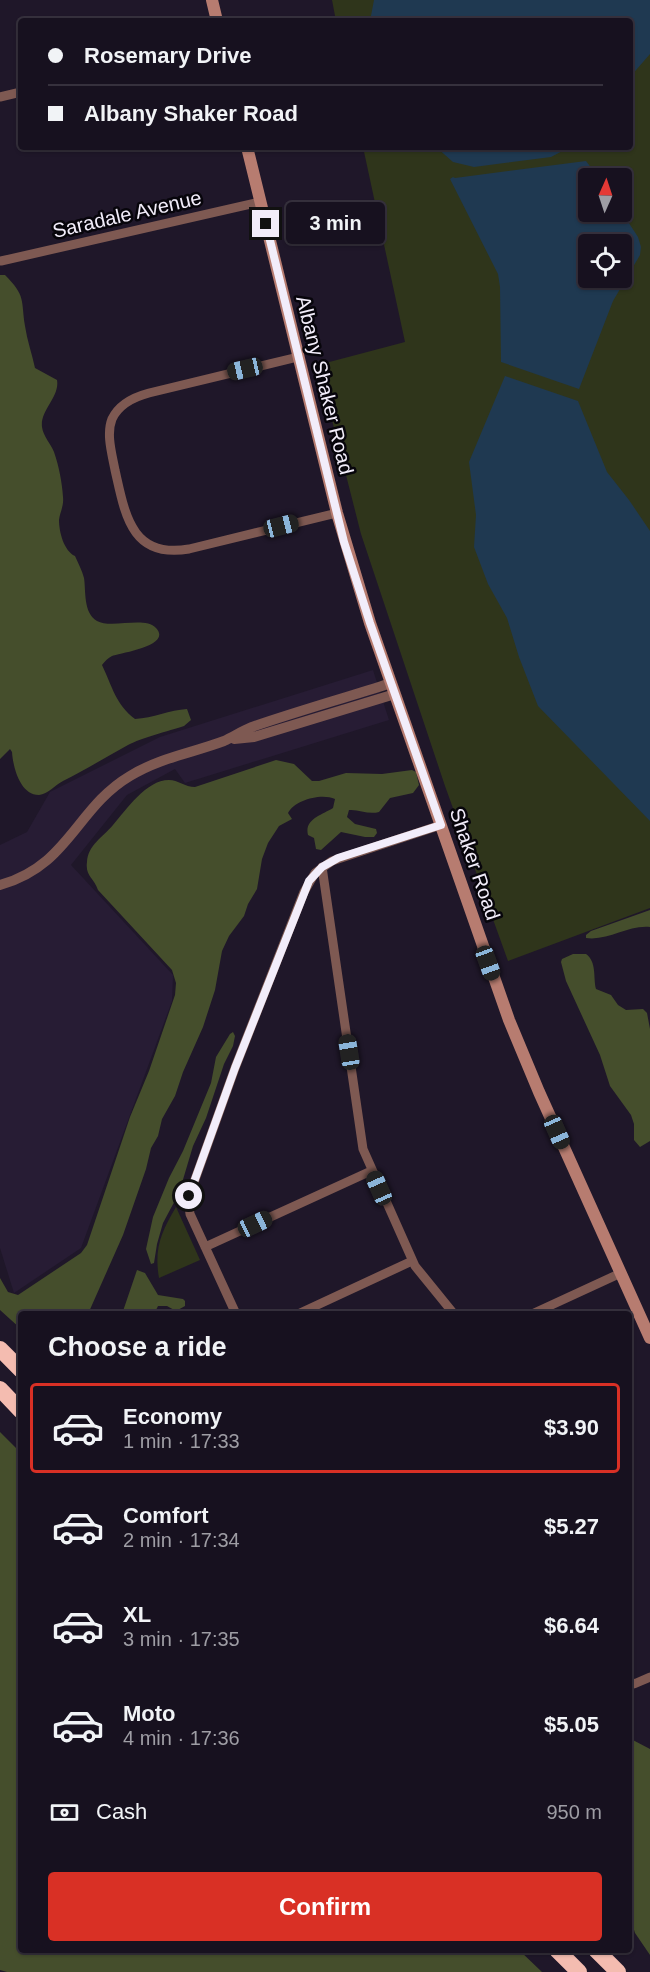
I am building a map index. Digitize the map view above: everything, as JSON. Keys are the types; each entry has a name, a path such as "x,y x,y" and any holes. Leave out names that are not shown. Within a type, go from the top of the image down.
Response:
{"highway":[{"path":"0,1349 18,1367"},
{"path":"0,1389 18,1408"},
{"path":"548,1953 567,1972"},
{"path":"560,1953 579,1972"},
{"path":"599,1953 618,1972"}],"main road":[{"path":"212,0 216,18"},
{"name":"Albany Shaker Road","path":"248,150 336,513 372,630"},
{"name":"Shaker Road","path":"372,630 482,947 520,1049 650,1338"}],"street":[{"path":"0,97 18,93"},
{"name":"Saradale Avenue","path":"1,261 260,202"},
{"path":"298,357 149,393 123,405 112,420 110,435 123,505 137,535 148,544 167,550 189,549 336,513"},
{"path":"0,885 31,873 52,857 100,799 126,778 154,764 225,741 254,737 393,689"},
{"path":"235,1311 190,1214 189,1196 235,1068 304,892 311,878 322,867 338,858 441,825"},
{"path":"322,867 362,1145 371,1171 412,1261 451,1311"},
{"path":"205,1247 371,1171"},
{"path":"304,1311 412,1261"},
{"path":"539,1311 621,1273"},
{"path":"632,1682 650,1677"}],"shaded area":[{"path":"373,670 389,720 185,783 175,769 127,795 71,865 173,975 172,1001 81,1248 14,1293 0,1248 0,845 27,832 50,792 160,737"}],"green space":[{"path":"332,0 650,0 650,908 508,961 445,786 361,534 318,365 405,342 364,150 633,150 633,18 335,18"},
{"path":"0,275 5,275 20,294 35,368 57,380 56,392 44,415 42,427 54,452 61,480 63,500 59,520 61,535 65,546 75,556 82,572 89,613 97,621 103,623 151,625 159,634 157,640 151,644 112,656 102,665 123,708 135,719 187,709 191,720 184,726 128,745 39,795 32,794 22,785 10,749 0,759"},
{"path":"276,760 294,764 312,781 346,773 382,774 412,770 416,772 419,785 413,793 390,798 379,812 349,810 347,817 355,824 376,829 377,833 374,837 341,832 321,850 316,849 314,838 308,835 307,830 311,821 333,808 335,799 316,797 302,801 291,808 288,813 292,819 279,826 268,843 262,859 257,889 244,916 229,936 222,951 215,990 203,1027 175,1096 162,1119 123,1235 89,1311 18,1311 18,1326 0,1310 0,1278 8,1292 18,1295 81,1253 87,1245 130,1117 149,1071 175,995 176,983 172,970 98,890 87,871 88,856 97,842 137,797 152,785 169,780 195,787"},
{"path":"650,910 650,927 586,938 591,931"},
{"path":"573,954 586,954 592,961 596,989 611,995 618,1005 626,1010 643,1009 647,1013 650,1029 650,1141 640,1147 634,1140 634,1124 631,1115 610,1086 600,1055 566,981 562,959"},
{"path":"233,1032 235,1036 233,1046 193,1146 179,1193 163,1223 154,1263 151,1264 146,1249 153,1217 211,1083 216,1057"},
{"path":"176,1207 200,1260 159,1278 158,1249 166,1225"},
{"path":"137,1270 145,1273 158,1295 185,1301 185,1306 176,1311 167,1306 158,1306 156,1311 123,1311"},
{"path":"0,1432 18,1450 18,1953 522,1953 542,1972 7,1972 0,1970"},
{"path":"632,1740 650,1749 650,1955 635,1933 632,1924"}],"water":[{"path":"374,0 650,0 650,54 633,74 633,18 371,18"},
{"path":"439,150 564,150 551,157 474,167 453,162"},
{"path":"586,161 591,168 578,168 578,222 628,222 638,237 641,247 640,255 632,269 632,234 578,234 578,288 621,288 613,301 579,389 501,362 498,274 450,179"},
{"path":"505,376 578,401 607,472 650,531 650,821 538,706 507,618 488,584 474,547 476,515 469,462"}],"route":[{"path":"189,1196 235,1068 309,881 322,867 338,858 441,825 344,542 266,224"}]}
